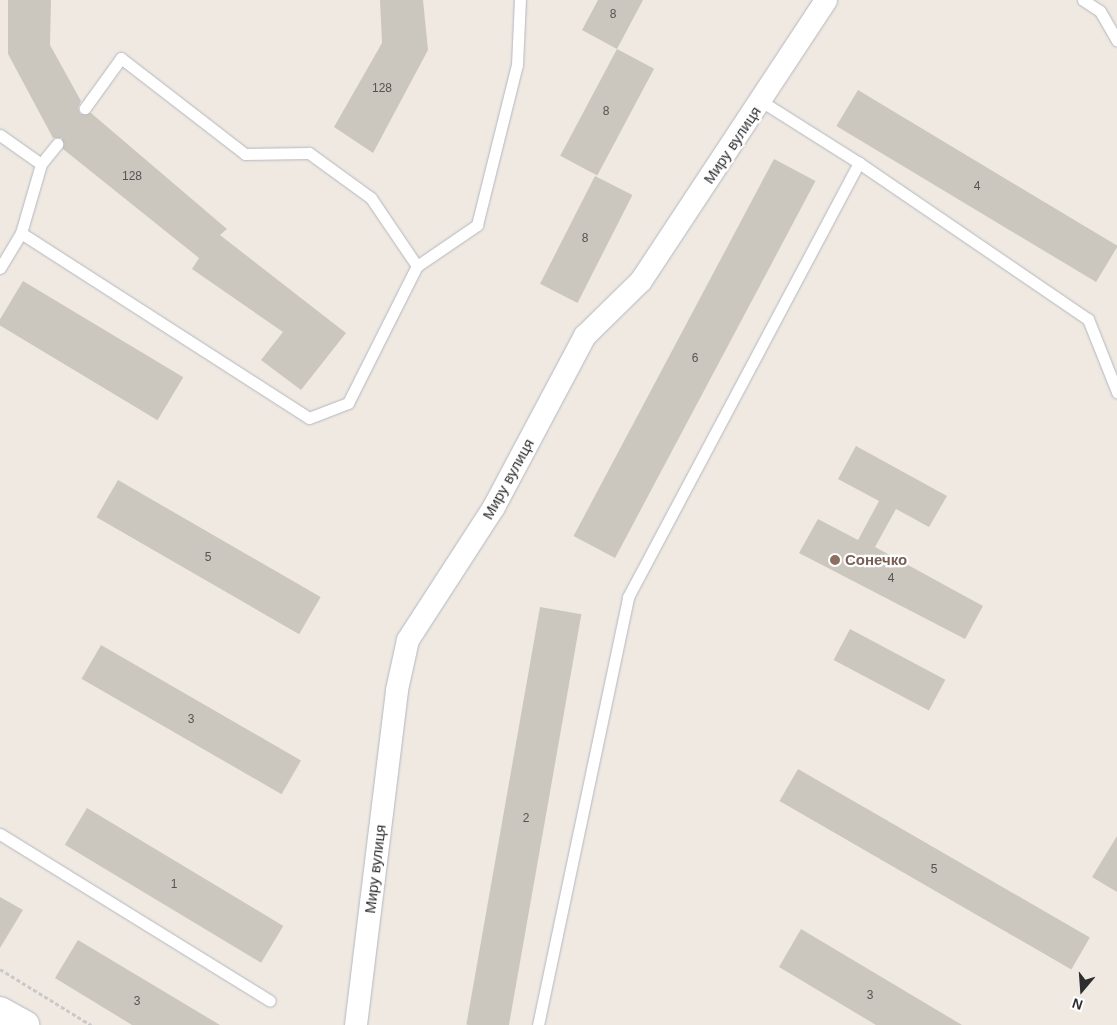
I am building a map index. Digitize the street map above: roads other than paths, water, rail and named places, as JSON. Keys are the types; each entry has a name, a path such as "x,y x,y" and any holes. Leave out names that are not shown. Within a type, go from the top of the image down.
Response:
{"street":[{"name":"Миру вулиця","path":"356,1025 397,690 408,640 494,507 585,336 641,281 826,0"},
{"path":"0,1011 25,1025"}],"lane":[{"path":"22,233 309,418 348,403 417,266 477,225 517,65 520,0"},
{"path":"1082,0 1100,12 1117,40"},
{"path":"86,108 121,58 245,154 309,153 371,198 417,266"},
{"path":"761,101 859,163 1088,319 1117,392"},
{"path":"0,135 41,164"},
{"path":"0,268 22,233 41,164 57,144"},
{"path":"538,1025 628,597 859,163"},
{"path":"0,834 270,1001"}],"place":[{"name":"Сонечко","path":"835,560"}]}
